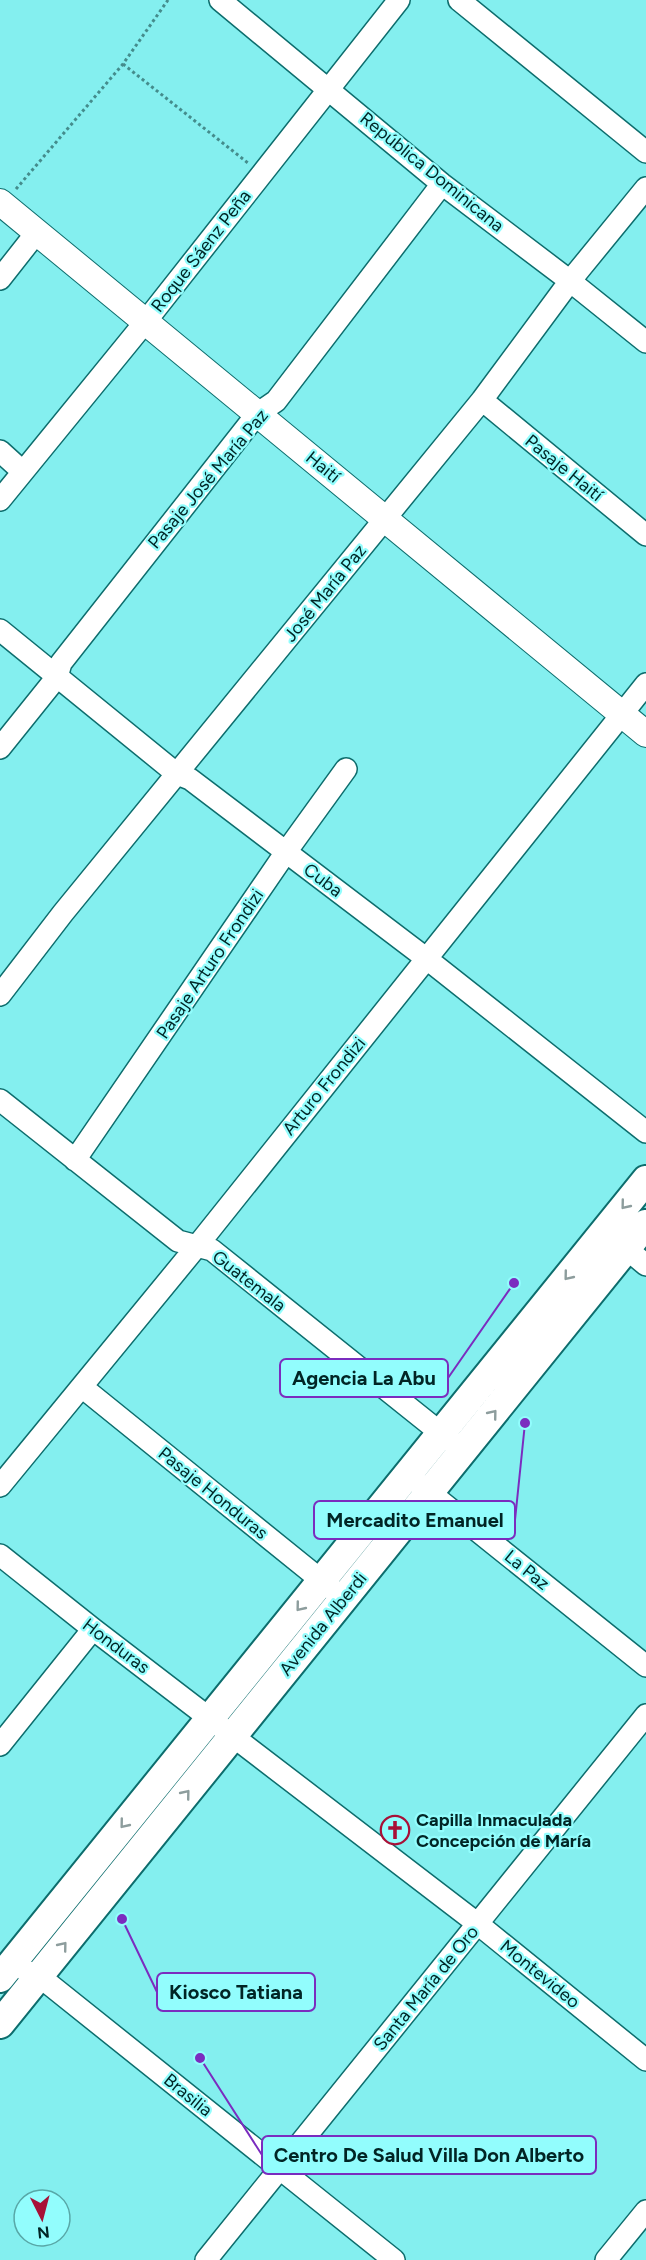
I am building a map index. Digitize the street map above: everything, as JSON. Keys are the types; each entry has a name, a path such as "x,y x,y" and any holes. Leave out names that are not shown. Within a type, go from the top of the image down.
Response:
{"main road":[{"name":"Avenida Alberdi","path":"4,1966 210,1718 646,1180"},
{"name":"Avenida Alberdi","path":"0,2024 464,1450 636,1257 646,1224"}],"street":[{"name":"República Dominicana","path":"220,0 442,184 646,342"},
{"name":"Roque Sáenz Peña","path":"0,501 22,471 146,321 399,0"},
{"path":"459,0 646,152"},
{"name":"Pasaje José María Paz","path":"0,748 57,677 61,663 258,414 276,401 442,184"},
{"name":"José María Paz","path":"0,995 63,913 482,400 570,281 646,188"},
{"name":"Haití","path":"2,203 646,734"},
{"path":"0,279 37,232"},
{"name":"Pasaje Haití","path":"482,400 646,535"},
{"path":"0,451 22,471"},
{"name":"Cuba","path":"0,630 177,774 190,779 427,958 646,1132"},
{"name":"Arturo Frondizi","path":"0,1486 197,1246 646,684"},
{"name":"Pasaje Arturo Frondizi","path":"75,1160 286,852 346,769"},
{"name":"Guatemala","path":"0,1100 178,1241 212,1250 464,1450"},
{"path":"604,1231 636,1257"},
{"name":"Pasaje Honduras","path":"82,1387 344,1599"},
{"name":"La Paz","path":"407,1474 646,1666"},
{"name":"Honduras","path":"0,1555 233,1736"},
{"path":"0,1745 93,1629"},
{"name":"Santa María de Oro","path":"206,2260 646,1715"},
{"name":"Montevideo","path":"233,1736 478,1924 646,2060"},
{"name":"Brasilia","path":"4,1966 39,1976 394,2260"},
{"path":"606,2260 646,2211"}],"path":[{"path":"2,203 123,64 168,0"},
{"path":"123,64 262,174"}],"place":[{"name":"Agencia La Abu","path":"514,1283"},
{"name":"Mercadito Emanuel","path":"525,1423"},
{"name":"Capilla Inmaculada Concepción de María","path":"395,1830"},
{"name":"Kiosco Tatiana","path":"122,1919"},
{"name":"Centro De Salud Villa Don Alberto","path":"200,2058"}]}
